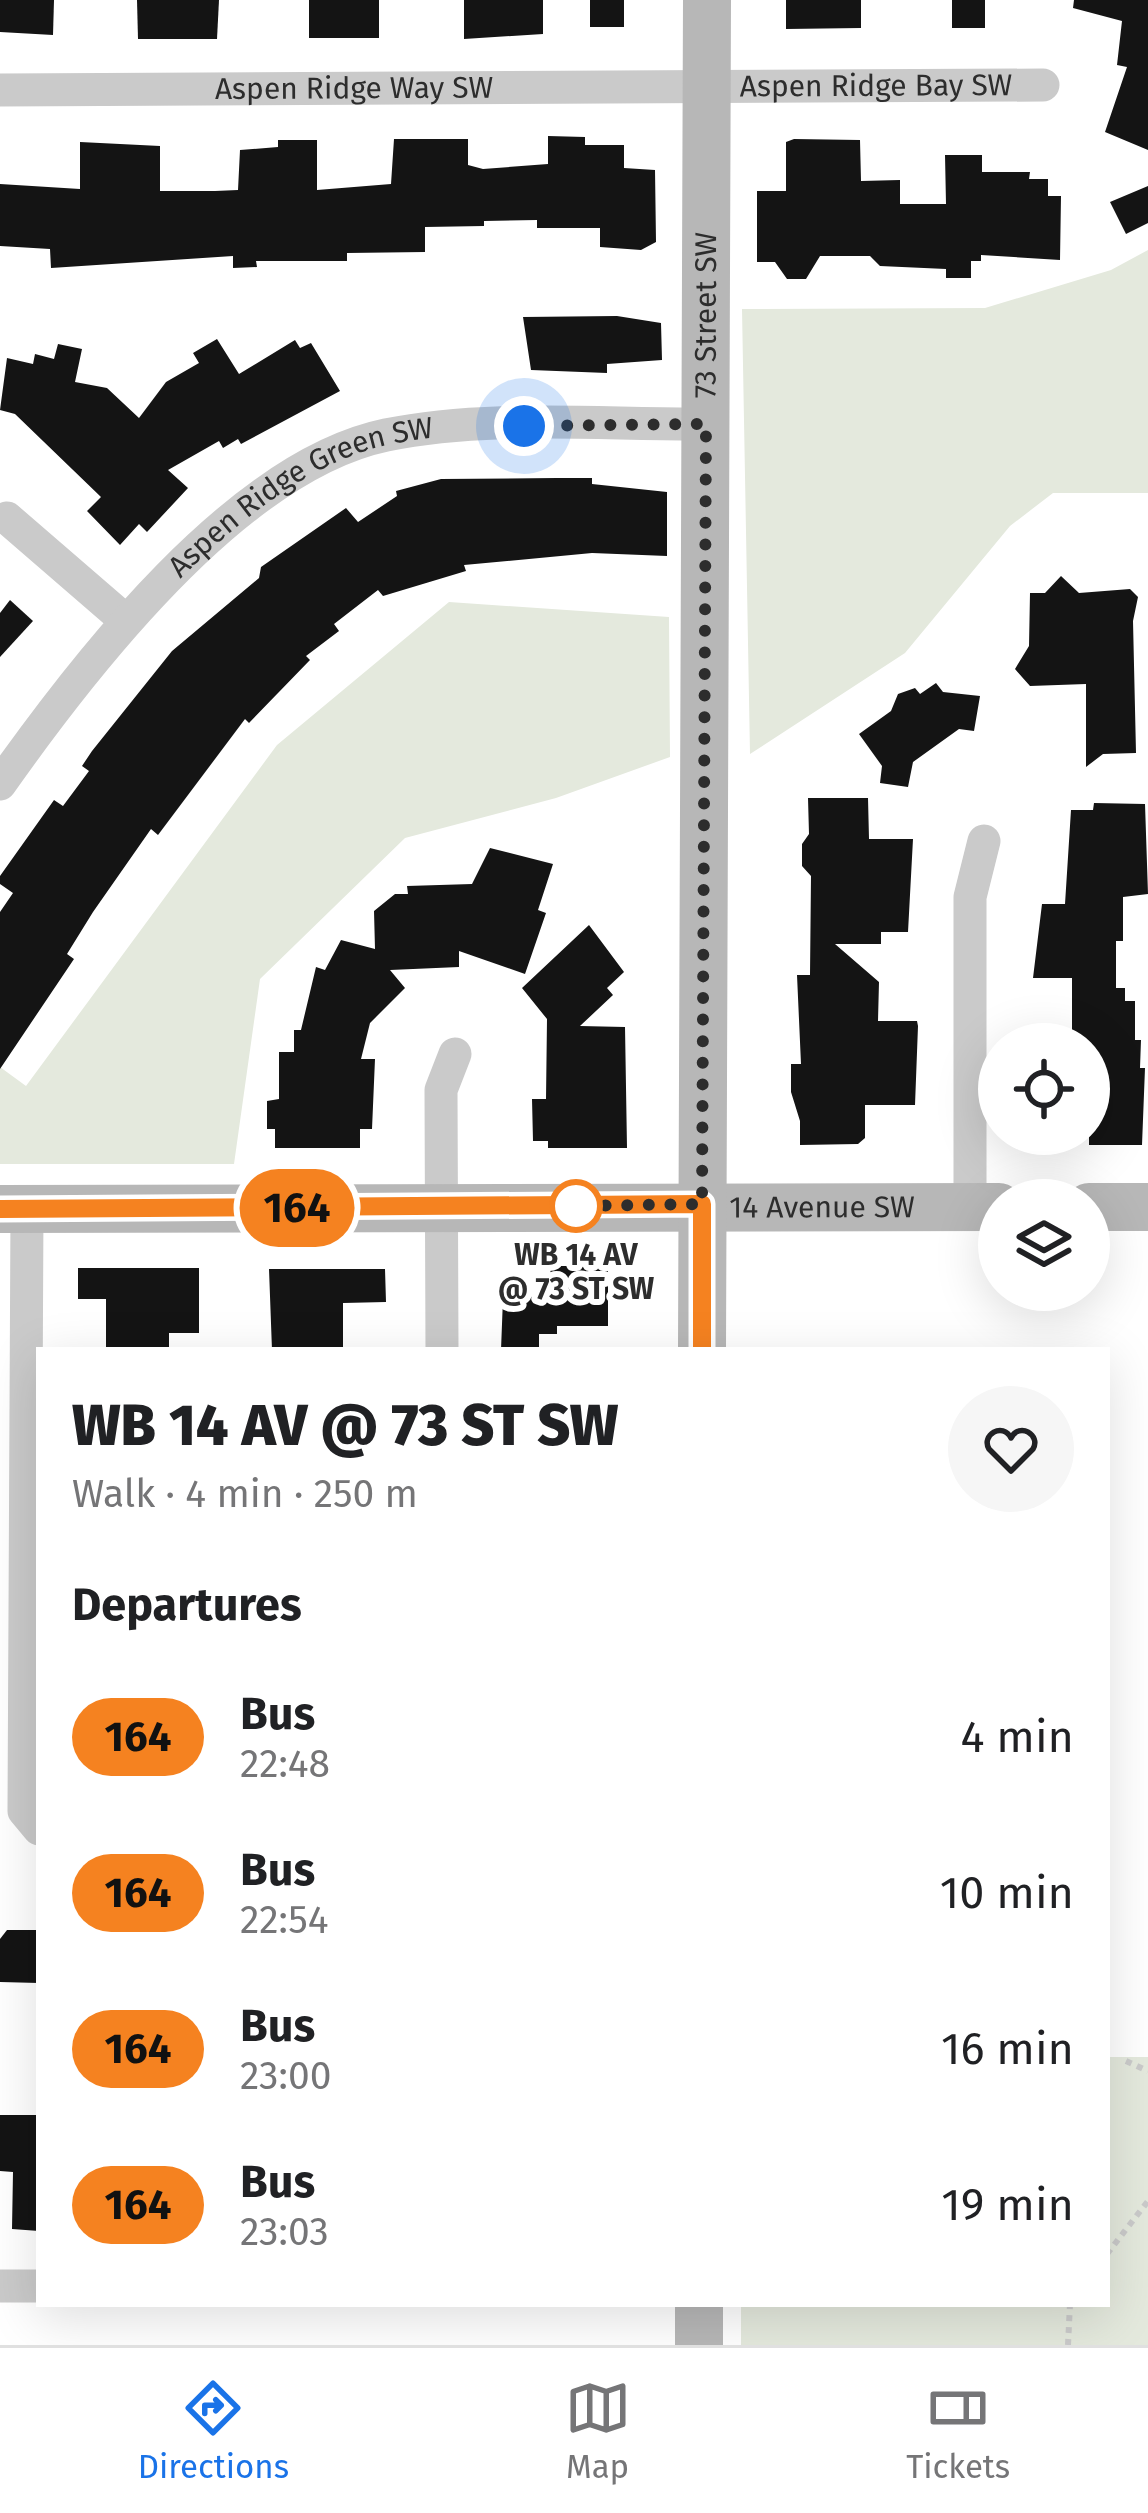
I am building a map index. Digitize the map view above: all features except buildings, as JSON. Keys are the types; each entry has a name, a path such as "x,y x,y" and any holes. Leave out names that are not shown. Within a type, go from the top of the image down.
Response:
{"street":[{"name":"73 Street SW","path":"701,1347 707,0"},
{"name":"Aspen Ridge Bay SW","path":"707,88 1043,85"},
{"name":"Aspen Ridge Way SW","path":"0,89 707,88"},
{"name":"Aspen Ridge Green SW","path":"0,784 125,620 248,505 314,464 383,436 478,426 706,424"},
{"path":"7,518 125,620"},
{"path":"983,1179 970,897 984,841"},
{"path":"442,1347 441,1090 454,1054"},
{"name":"14 Avenue SW","path":"14,1209 978,1207"},
{"path":"1110,1207 1148,1207"},
{"path":"14,1209 24,1811 36,1825"},
{"path":"0,2286 36,2286"},
{"path":"698,2307 699,2345"}],"path":[{"path":"1126,2061 1148,2071"},
{"path":"1110,2250 1148,2201"},
{"path":"1068,2345 1070,2307"}],"shaded area":[{"path":"1148,250 1148,493 1053,493 1010,526 905,653 750,754 742,309 985,308 1111,270"},
{"path":"449,602 669,617 670,757 556,798 405,838 260,979 234,1164 0,1164 0,1067 26,1086 277,745"},
{"path":"1110,2057 1148,2057 1148,2345 741,2345 741,2307 1110,2307"}],"bus line":[{"name":"164","path":"0,1209 702,1204 702,1347"}],"place":[{"name":"WB 14 AV @ 73 ST SW","path":"576,1206"}],"route":[{"path":"524,426 706,424 702,1204 572,1206 576,1206"}]}
